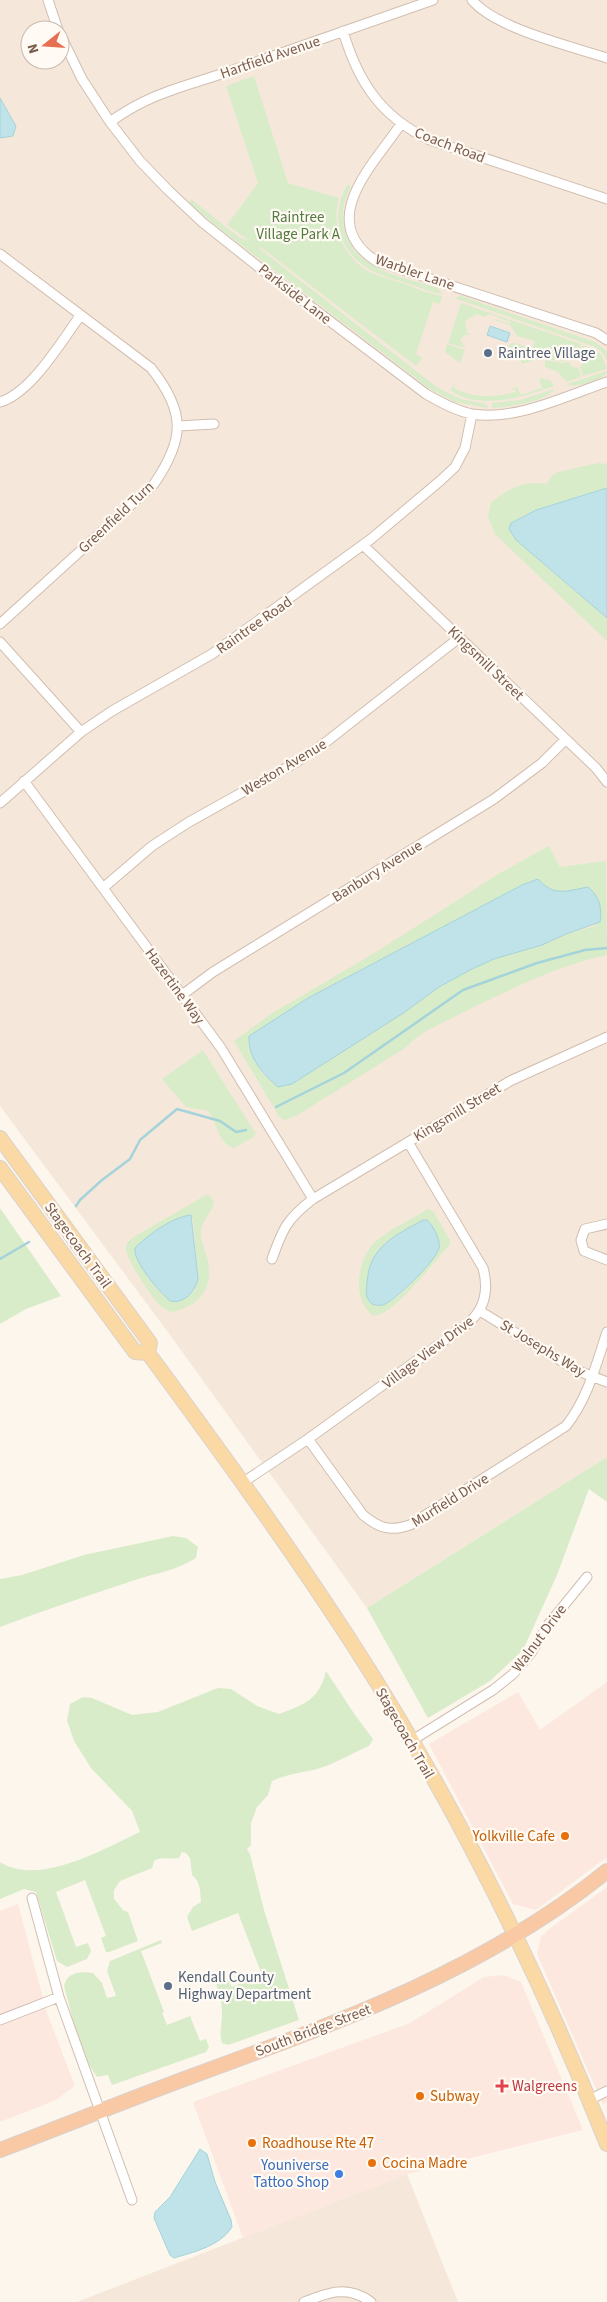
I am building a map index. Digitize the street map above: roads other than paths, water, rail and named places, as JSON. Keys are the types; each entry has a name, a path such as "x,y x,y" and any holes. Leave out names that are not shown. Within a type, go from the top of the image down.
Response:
{"highway":[{"name":"South Bridge Street","path":"0,2150 318,2029 414,1989 515,1936 571,1899 607,1871"}],"main road":[{"name":"Stagecoach Trail","path":"0,1138 150,1342 148,1353 301,1565 354,1645 455,1818 515,1936 607,2144"},
{"name":"Stagecoach Trail","path":"0,1168 135,1352 148,1353"}],"street":[{"path":"48,0 55,20"},
{"name":"Hartfield Avenue","path":"110,122 132,106 157,94 227,72 433,0"},
{"path":"472,0 486,15 506,24 607,58"},
{"name":"Coach Road","path":"343,31 350,55 360,77 379,104 401,124 430,140 607,199"},
{"name":"Parkside Lane","path":"70,55 82,80 110,122 140,161 202,222 419,389 441,403 472,414 512,412 607,382"},
{"name":"Warbler Lane","path":"401,124 360,184 349,208 348,221 351,233 365,254 376,261 596,334 607,340"},
{"name":"Greenfield Turn","path":"0,254 151,368 165,386 174,403 178,426 175,444 168,463 154,484 0,624"},
{"path":"0,402 12,397 27,385 80,316"},
{"name":"Raintree Road","path":"0,803 81,732 112,711 212,654 363,545 440,482 455,467 465,448 472,414"},
{"path":"178,426 214,424"},
{"name":"Kingsmill Street","path":"363,545 596,768 607,782"},
{"name":"Weston Avenue","path":"103,888 152,846 295,763 326,742 459,638"},
{"path":"0,642 81,732"},
{"name":"Banbury Avenue","path":"182,995 210,974 494,798 534,769 566,740"},
{"name":"Hazertine Way","path":"24,782 230,1062 313,1199"},
{"name":"Kingsmill Street","path":"272,1259 284,1226 296,1212 313,1199 510,1081 607,1037"},
{"name":"Village View Drive","path":"242,1483 308,1439 466,1325 480,1311 486,1289 483,1268 408,1142"},
{"path":"607,1224 590,1226 585,1229 581,1240 584,1251 607,1260"},
{"name":"St Josephs Way","path":"480,1311 576,1370 607,1382"},
{"name":"Murfield Drive","path":"308,1439 363,1515 374,1524 385,1529 398,1530 410,1525 566,1426 578,1411 607,1332"},
{"name":"Walnut Drive","path":"411,1741 493,1690 513,1674 531,1653 548,1625 587,1578"},
{"path":"32,1898 59,1997 132,2200"},
{"path":"0,2020 59,1997"},
{"path":"589,2100 607,2091"},
{"path":"304,2302 340,2291 361,2289 371,2302"}],"water":[{"path":"0,98 16,126 13,136 0,138"},
{"path":"490,326 510,333 507,342 487,335"},
{"path":"607,488 607,618 516,540 509,529 511,523 536,510"},
{"path":"538,879 549,888 561,891 588,887 599,903 601,912 600,922 542,945 494,959 470,970 439,987 405,1012 292,1084 278,1087 257,1064 249,1044 249,1036 308,998 522,885"},
{"path":"191,1215 198,1279 188,1296 180,1301 170,1301 142,1268 135,1254 135,1248 161,1227 176,1219"},
{"path":"423,1220 429,1222 438,1237 439,1248 436,1254 416,1278 393,1299 382,1305 372,1304 366,1292 369,1271 378,1251 393,1237"},
{"path":"200,2149 207,2154 215,2182 231,2220 232,2227 227,2234 214,2244 174,2258 170,2255 154,2218 155,2212 170,2197"}],"waterway":[{"path":"276,1107 344,1073 463,990 537,963 585,950 607,948"},
{"path":"76,1206 102,1180 130,1159 140,1140 177,1109 220,1121 236,1132 246,1130"},
{"path":"0,1259 29,1242"}],"place":[{"name":"Raintree Village","path":"488,353"},
{"name":"Yolkville Cafe","path":"565,1836"},
{"name":"Kendall County Highway Department","path":"168,1986"},
{"name":"Walgreens","path":"502,2086"},
{"name":"Subway","path":"420,2096"},
{"name":"Roadhouse Rte 47","path":"252,2143"},
{"name":"Cocina Madre","path":"372,2163"},
{"name":"Youniverse Tattoo Shop","path":"339,2174"}],"park label":[{"name":"Raintree Village Park A","path":"298,226"}]}
